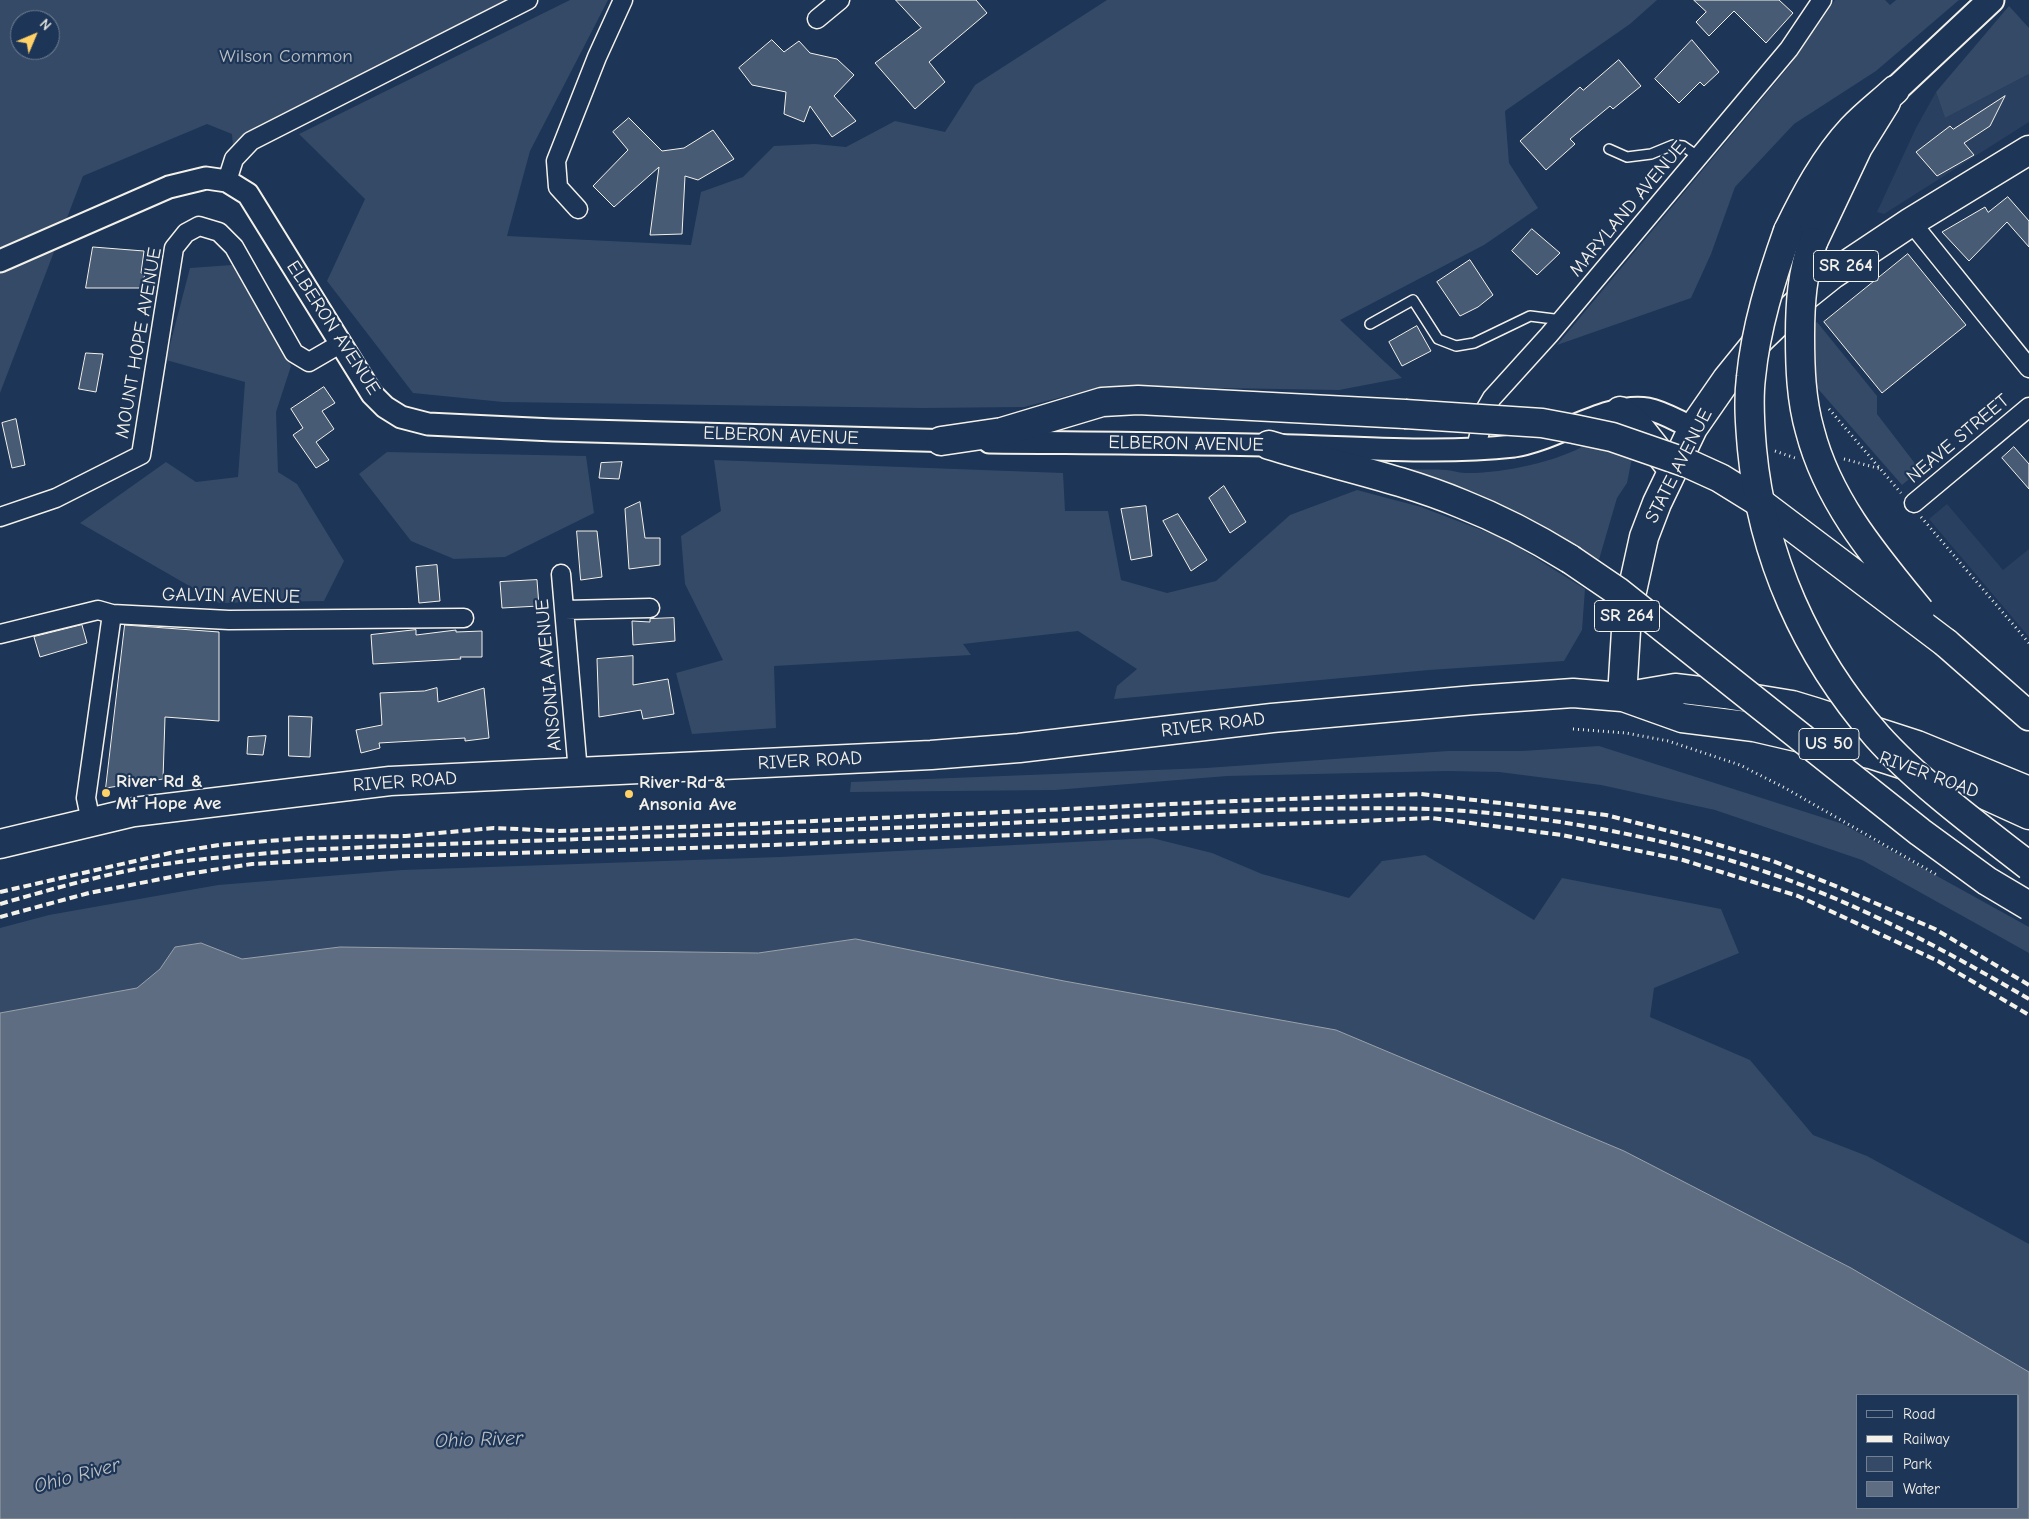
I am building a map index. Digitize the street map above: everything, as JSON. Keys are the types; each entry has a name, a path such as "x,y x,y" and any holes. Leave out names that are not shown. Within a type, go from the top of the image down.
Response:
{"main road":[{"path":"1991,0 1846,137 1816,178 1803,200 1788,231 1770,284 1759,325 1750,378 1750,422 1761,512 1770,548 1782,584 1821,660 1845,696 1878,737 1950,803 2029,866"},
{"path":"1895,90 1858,148 1813,242 1806,262 1802,285 1800,318 1800,364 1809,430 1821,463 1851,521 1876,557 1946,643"},
{"name":"STATE AVENUE","path":"1622,697 1627,614 1637,561 1654,509 1693,428 1727,379 1757,342 1802,298 1833,274 1911,222 2029,150"},
{"path":"941,441 1002,432 1102,402 1138,400 1523,422 1574,428 1612,437 1687,463 1720,478 1762,504 1946,643 2029,716"},
{"path":"1620,411 1634,422 1672,469"},
{"path":"1270,445 1416,487 1462,504 1538,539 1570,559 1646,614 1920,832 1987,881 2029,906"},
{"name":"RIVER ROAD","path":"0,844 134,812 390,781 931,755 1019,748 1272,718 1573,693 1622,697 1675,688 1792,705 1917,745 2029,791"},
{"name":"RIVER ROAD","path":"1622,697 1682,718 1754,727 1870,754 1974,790 2029,815"}],"street":[{"path":"227,181 234,159 251,141 528,0"},
{"path":"578,209 558,187 556,161 597,57 623,0"},
{"path":"817,19 840,0"},
{"name":"MARYLAND AVENUE","path":"1476,448 1485,410 1492,398 1562,320 1789,49 1822,0"},
{"name":"ELBERON AVENUE","path":"0,261 170,187 206,178 227,181 248,194 372,394 385,407 401,417 428,424 563,430 941,441 1270,445 1454,450 1516,446 1602,415 1629,408 1648,409 1693,428"},
{"path":"1911,222 2029,368"},
{"name":"MOUNT HOPE AVENUE","path":"0,517 56,498 141,455 174,248 186,233 199,226 220,232 234,247 294,353 309,362 340,344"},
{"name":"NEAVE STREET","path":"1914,503 2029,407"},
{"name":"ANSONIA AVENUE","path":"561,574 578,772"},
{"path":"565,610 650,608"},
{"name":"GALVIN AVENUE","path":"0,634 98,610 112,614 229,620 464,618"},
{"path":"91,822 86,798 112,614"}],"lane":[{"path":"1609,149 1627,156 1650,154 1673,145 1683,146 1699,157"},
{"path":"1370,324 1413,300 1438,339 1456,346 1474,343 1530,316 1562,320"}],"path":[{"path":"1573,730 1626,733 1654,738 1687,746 1740,765 1785,788 1940,877"}],"shaded area":[{"path":"2029,74 2029,122 1884,214 1877,212 1916,128 1936,92 1945,118"},
{"path":"1947,504 2003,570 2029,549 2029,637 1929,519"}],"green space":[{"name":"Wilson Common","path":"0,0 528,0 234,159 232,134 207,124 83,176 0,393"},
{"path":"570,0 608,0 530,151 507,236 691,245 701,192 743,177 774,146 815,144 846,147 895,121 945,132 975,85 1107,0 1657,0 1630,24 1505,111 1509,163 1538,208 1484,245 1340,320 1402,378 1339,390 1104,386 1024,407 923,408 503,402 413,393 327,281 365,199 299,134"},
{"path":"1835,0 1885,0 1890,5 1896,0 1959,0 1876,71 1794,124 1735,187 1711,254 1691,298 1557,345 1791,64"},
{"path":"2009,6 2029,28 2029,74 1945,118 1936,92"},
{"path":"232,265 291,366 276,412 278,472 297,484 344,561 324,601 219,603 80,523 166,462 196,482 238,477 245,382 166,360 190,268"},
{"path":"1817,322 1877,396 1877,414 1920,470 1902,485 1785,351"},
{"path":"1587,444 1632,458 1627,483 1617,498 1598,563 1552,531 1409,477 1411,469 1479,473 1528,466 1560,456"},
{"path":"387,452 586,456 594,513 505,557 454,559 411,541 359,474"},
{"path":"714,460 1063,473 1065,511 1108,511 1121,580 1167,593 1216,581 1290,515 1357,490 1421,507 1505,539 1585,589 1582,630 1564,661 1429,670 1114,699 1117,686 1137,669 1078,631 963,644 971,655 774,666 776,728 692,734 676,673 723,660 685,584 681,536 721,511"},
{"path":"1599,746 1843,824 2029,927 2029,953 1862,860 1715,810 1601,785 1499,772 1447,771 1227,776 1055,790 850,792 851,782 1206,768 1448,751 1522,751"},
{"path":"1152,838 1212,853 1262,874 1349,898 1382,861 1425,855 1534,920 1562,878 1721,909 1739,953 1654,988 1650,1017 1750,1060 1813,1135 1867,1156 2029,1244 2029,1372 1851,1268 1624,1151 1336,1030 1064,981 856,939 758,953 340,947 242,959 201,943 175,947 160,969 137,988 0,1013 0,928 49,915 218,885 402,870 780,857"}],"water":[{"name":"Ohio River","path":"856,939 1064,981 1336,1030 1624,1151 1851,1268 2029,1372 2029,1519 0,1519 0,1013 137,988 160,969 175,947 201,943 242,959 340,947 758,953"}],"building":[{"path":"896,0 976,0 987,13 929,62 945,82 915,109 875,63 921,28"},
{"path":"1694,0 1779,0 1793,13 1766,43 1734,11 1709,36 1696,22 1706,12"},
{"path":"772,40 784,52 799,41 810,53 837,59 854,75 834,96 856,121 832,137 810,106 804,122 784,114 786,92 752,85 739,68"},
{"path":"1692,40 1719,72 1704,86 1700,82 1679,103 1655,79"},
{"path":"1619,60 1641,86 1613,109 1610,106 1570,139 1575,144 1546,170 1520,141 1580,87 1583,90"},
{"path":"2005,96 1990,126 1964,143 1974,155 1937,176 1916,152 1950,126 1953,129"},
{"path":"629,118 662,151 684,148 713,130 734,159 698,180 685,176 682,234 650,235 659,167 614,207 593,186 628,150 613,132"},
{"path":"2008,197 2029,221 2029,247 2007,222 1969,261 1942,232 1985,207 1988,212"},
{"path":"1532,229 1560,253 1537,275 1512,251"},
{"path":"93,247 144,251 141,273 145,274 141,288 86,288"},
{"path":"1908,254 1966,325 1882,393 1824,322"},
{"path":"1470,260 1493,295 1478,307 1460,316 1437,282"},
{"path":"1417,326 1431,351 1402,366 1389,342"},
{"path":"86,353 103,354 96,392 79,389"},
{"path":"324,387 335,403 322,411 334,429 316,442 329,460 316,468 293,435 303,428 291,409"},
{"path":"16,419 25,465 12,468 2,423"},
{"path":"2014,447 2029,464 2029,489 2002,458"},
{"path":"622,462 619,479 599,478 601,463"},
{"path":"1224,486 1246,522 1230,533 1209,498"},
{"path":"640,502 645,538 660,538 660,565 629,569 625,509"},
{"path":"1146,506 1152,556 1131,560 1121,509"},
{"path":"1178,514 1207,560 1191,571 1163,521"},
{"path":"577,531 597,531 602,577 581,580"},
{"path":"437,565 440,601 419,603 416,567"},
{"path":"537,580 539,606 502,608 500,582"},
{"path":"674,618 675,641 633,645 632,621 650,622 650,619"},
{"path":"82,625 87,643 40,657 34,637"},
{"path":"125,625 219,632 219,721 165,717 163,779 106,788"},
{"path":"416,630 416,635 456,630 456,632 482,631 482,657 373,664 371,635"},
{"path":"633,656 633,685 668,679 674,714 643,719 641,710 599,717 597,659"},
{"path":"437,688 438,702 484,688 489,738 465,741 465,738 379,743 380,748 361,753 356,730 382,725 380,693 424,691"},
{"path":"289,716 312,717 310,757 289,756"},
{"path":"266,736 263,755 247,754 248,737"}],"railway":[{"path":"0,892 170,853 219,845 305,838 406,836 494,828 559,831 709,826 1421,794 1606,815 1692,837 1773,861 1935,929 2029,985"},
{"path":"0,904 91,879 147,867 205,859 302,850 966,825 1269,810 1382,808 1452,810 1534,818 1606,830 1714,855 1749,866 1815,890 1878,918 1969,965 2029,999"},
{"path":"0,917 89,893 187,874 252,864 379,857 722,847 1432,818 1562,835 1683,860 1798,896 1938,961 2029,1015"}],"place":[{"name":"River Rd & Mt Hope Ave","path":"106,793"},
{"name":"River Rd & Ansonia Ave","path":"629,794"}]}
